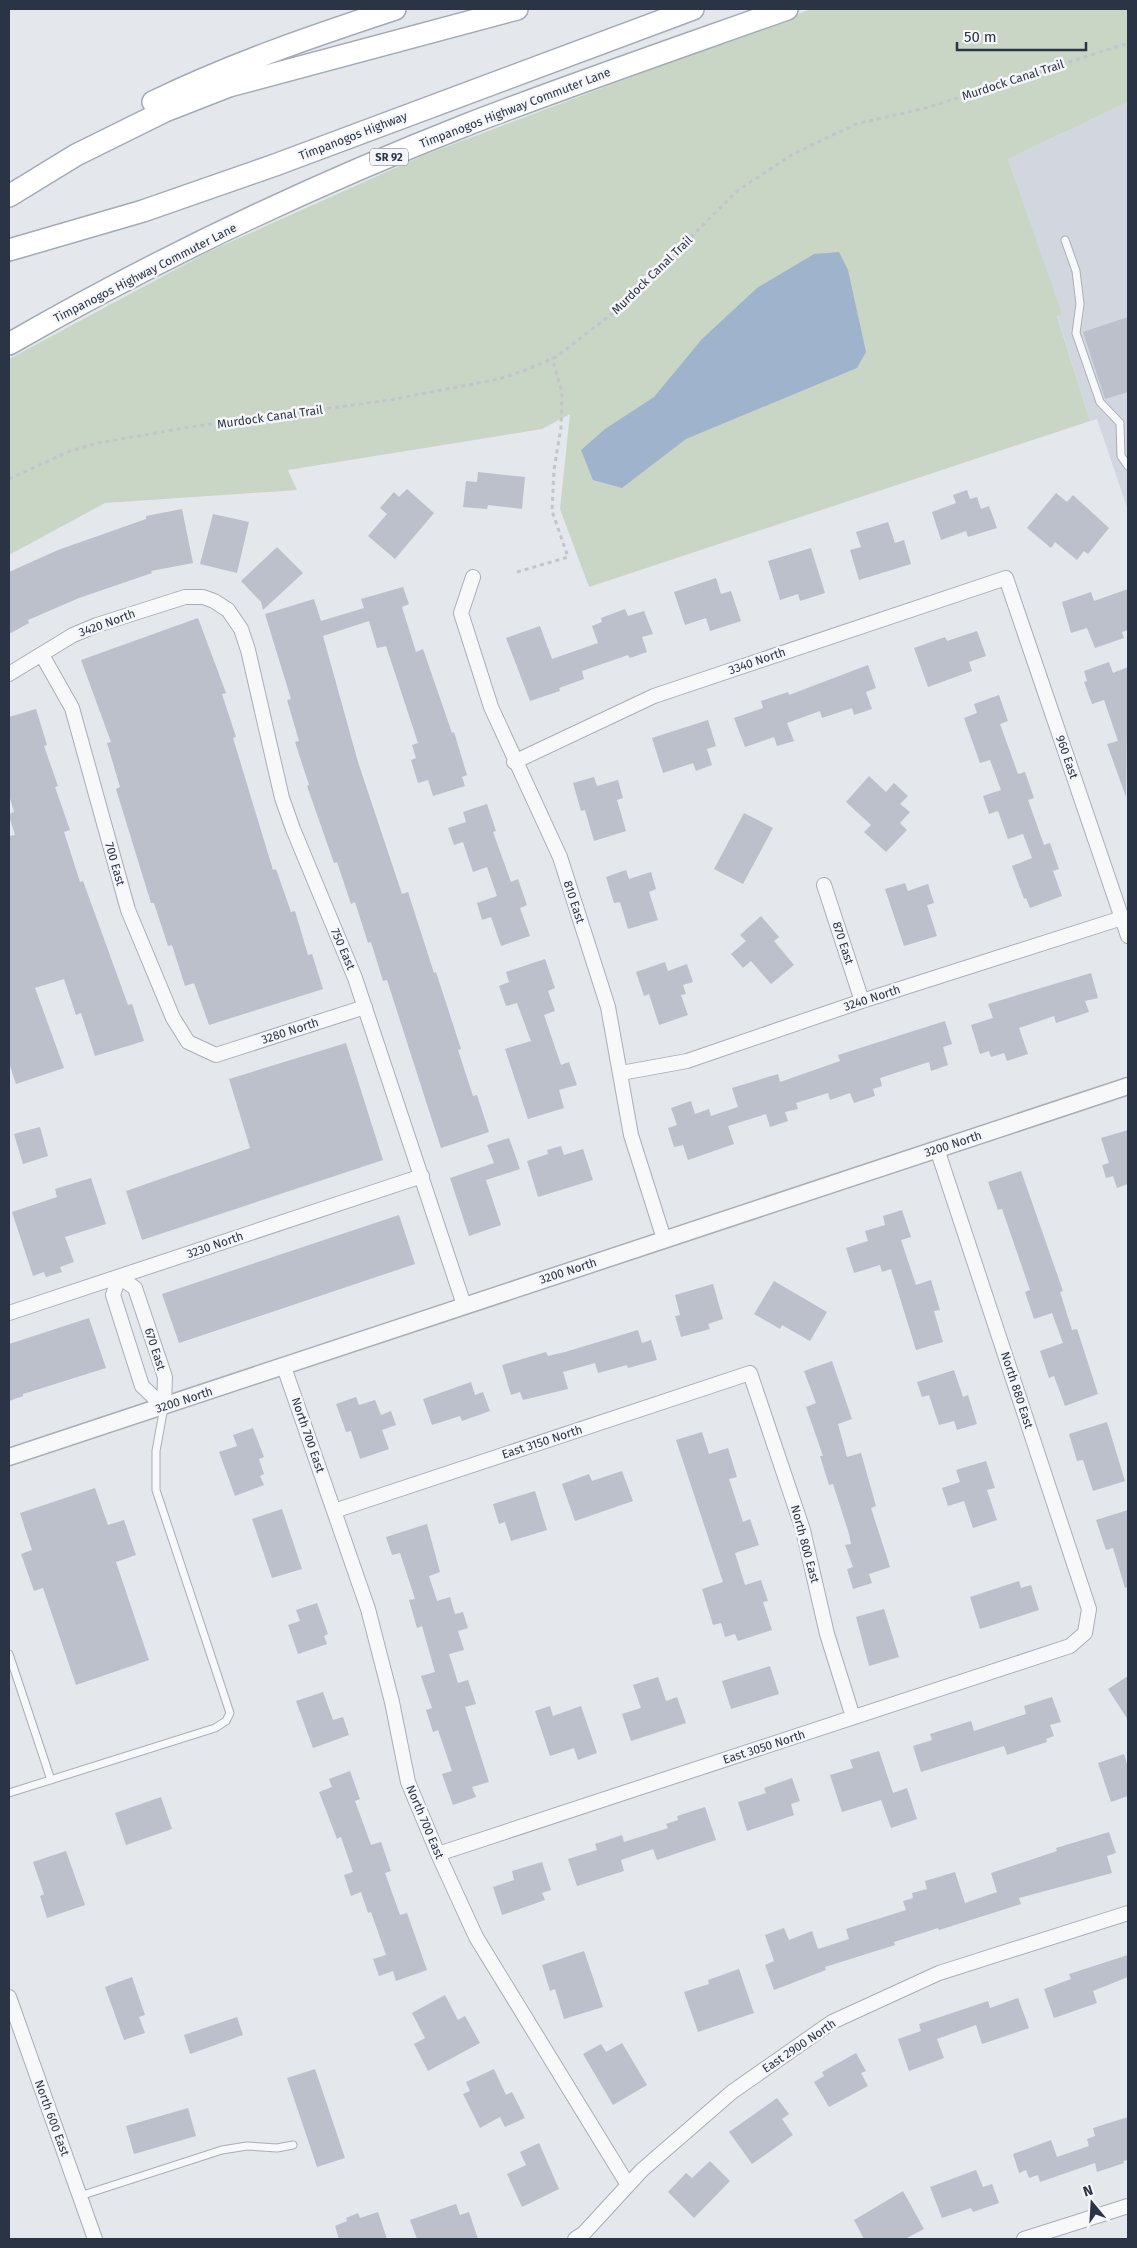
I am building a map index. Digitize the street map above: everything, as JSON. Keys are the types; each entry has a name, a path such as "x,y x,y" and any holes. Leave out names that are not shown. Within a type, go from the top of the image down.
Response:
{"main road":[{"path":"9,194 44,166 107,125 192,83 254,58 395,9"},
{"path":"9,194 76,156 165,111 229,86 517,9"},
{"name":"Timpanogos Highway","path":"16,248 143,211 275,166 693,9"},
{"name":"Timpanogos Highway Commuter Lane","path":"9,344 132,278 371,164 467,125 787,9"}],"street":[{"name":"810 East","path":"473,577 462,613 490,707 514,762 560,857 608,1008 631,1135 664,1239"},
{"name":"3340 North","path":"514,762 654,696 1006,578"},
{"name":"960 East","path":"1006,578 1128,936"},
{"name":"3420 North","path":"9,674 73,635 97,625 185,597 203,597 214,601"},
{"name":"750 East","path":"214,601 228,610 241,629 282,798 365,1008 464,1305"},
{"name":"700 East","path":"42,655 72,708 128,910 173,1018 188,1042 216,1055"},
{"name":"870 East","path":"824,885 862,1001"},
{"name":"3240 North","path":"620,1073 687,1061 862,1001 1122,918"},
{"name":"3280 North","path":"216,1055 365,1008"},
{"name":"3200 North","path":"9,1457 1128,1086"},
{"name":"North 880 East","path":"937,1148 1089,1609 1085,1633"},
{"name":"3230 North","path":"9,1313 422,1176"},
{"name":"670 East","path":"119,1277 135,1288 165,1377 164,1407 142,1386 113,1295 119,1277"},
{"name":"North 700 East","path":"284,1367 368,1609 392,1702 408,1782 438,1854 476,1937 628,2185"},
{"name":"East 3150 North","path":"334,1511 750,1373"},
{"name":"North 800 East","path":"750,1373 803,1530 827,1634 853,1718"},
{"name":"East 3050 North","path":"438,1854 1070,1646 1085,1633"},
{"name":"East 2900 North","path":"575,2239 584,2233 642,2170 732,2092 832,2022 939,1973 1128,1913"},
{"name":"North 600 East","path":"9,1997 95,2239"},
{"path":"1024,2239 1128,2206"}],"lane":[{"path":"1065,240 1076,271 1080,304 1076,333 1100,402 1120,423 1121,456 1128,466"},
{"path":"1120,423 1128,420"},
{"path":"9,1793 215,1728 226,1721 230,1713 156,1490 156,1451 164,1407"},
{"path":"9,1654 51,1780"},
{"path":"80,2196 222,2150 247,2146 277,2148 293,2145"}],"path":[{"name":"Murdock Canal Trail","path":"9,479 70,451 98,443 181,428 390,400 499,379 552,358 622,306 737,191 793,154 856,124 926,108 1128,43"},
{"path":"517,572 568,557 552,511 554,470 561,427 562,392 552,358"}],"shaded area":[{"path":"1128,102 1128,510 1097,419 1090,421 1057,315 1061,314 1008,159"}],"green space":[{"path":"811,9 1128,9 1128,102 1008,159 1062,314 1057,316 1090,421 589,587 560,509 570,414 542,429 288,470 297,490 105,503 9,555 9,359 208,252 422,156"}],"water":[{"path":"839,252 848,270 866,352 857,368 686,439 622,488 593,480 581,450 605,429 654,397 702,339 757,288 814,254"}],"building":[{"path":"1128,317 1128,392 1105,399 1083,332"},
{"path":"478,472 525,477 522,509 488,505 487,509 463,507 466,481 477,482"},
{"path":"407,489 434,513 395,559 368,536 387,514 380,508 394,492 399,497"},
{"path":"967,490 970,499 977,497 981,509 989,506 997,528 968,537 966,531 941,540 932,512 956,503 953,495"},
{"path":"1056,493 1067,502 1073,495 1109,528 1088,554 1084,551 1077,560 1055,542 1051,548 1027,528"},
{"path":"182,509 193,563 151,571 152,573 79,598 28,620 29,623 9,634 9,572 58,550 146,519 146,516"},
{"path":"213,514 249,522 237,573 200,564"},
{"path":"888,522 895,543 904,540 911,564 859,580 850,550 861,547 856,532"},
{"path":"277,547 303,573 263,610 261,602 241,581"},
{"path":"811,548 825,593 800,601 798,594 780,600 768,561"},
{"path":"716,578 721,594 731,591 741,621 710,631 706,618 685,625 674,592"},
{"path":"403,587 409,604 402,607 416,652 423,649 452,733 454,732 467,775 462,777 465,786 433,796 428,780 418,783 411,760 416,758 412,745 418,743 386,646 377,648 369,621 323,636 358,762 402,894 408,892 461,1049 458,1050 473,1096 477,1095 489,1132 441,1148 387,980 383,981 371,942 368,943 355,902 351,904 337,862 334,863 307,786 309,785 295,742 299,741 287,700 291,699 265,614 314,599 321,621 364,608 361,599"},
{"path":"1128,589 1128,630 1122,632 1124,638 1095,648 1087,628 1071,633 1062,602 1091,592 1094,601"},
{"path":"625,609 628,616 644,611 653,634 642,637 647,652 630,658 628,655 582,671 584,679 559,688 560,691 530,701 506,638 540,626 552,659 598,643 592,626 602,622 601,618"},
{"path":"198,618 226,693 222,694 236,737 233,738 273,870 276,869 291,912 295,911 308,955 312,954 323,989 209,1025 194,983 185,986 172,945 168,946 154,903 151,903 116,789 120,787 107,743 111,742 81,660"},
{"path":"977,631 986,656 969,662 972,671 928,687 914,648 945,637 947,641"},
{"path":"1109,662 1113,673 1128,667 1126,797 1107,744 1118,741 1104,700 1092,704 1084,682 1087,681 1084,671"},
{"path":"868,665 876,688 866,692 872,709 854,715 852,708 822,718 820,711 787,723 794,741 777,746 774,737 745,747 734,718 763,708 761,701 788,692 789,695"},
{"path":"999,695 1008,721 1000,724 1018,774 1025,772 1034,798 1028,800 1044,845 1050,843 1059,869 1053,871 1062,896 1030,908 1026,898 1024,899 1012,866 1032,858 1023,834 1008,839 998,811 989,814 983,796 1001,790 990,760 980,763 964,718 977,713 974,704"},
{"path":"36,709 47,745 44,746 58,786 55,787 70,830 64,832 80,882 83,881 128,1005 132,1004 144,1041 95,1056 81,1013 76,1015 64,979 35,988 64,1068 16,1084 9,1063 9,836 15,835 9,816 9,814 14,812 9,795 9,717"},
{"path":"708,720 716,746 707,749 712,765 696,771 693,763 663,773 652,738"},
{"path":"869,776 886,792 894,783 908,796 900,804 910,812 900,823 907,830 886,852 864,832 871,825 846,802"},
{"path":"594,777 597,786 618,780 623,798 617,800 626,831 594,841 585,810 581,811 573,783"},
{"path":"487,804 496,831 493,832 511,882 518,879 527,905 520,908 530,936 501,946 491,917 482,920 477,903 497,896 487,867 473,872 463,842 454,845 448,828 466,822 463,812"},
{"path":"744,813 773,828 743,884 714,869"},
{"path":"626,870 629,879 651,872 656,889 649,892 658,920 628,929 620,902 614,903 606,877"},
{"path":"905,883 908,891 928,884 934,903 927,905 937,936 904,946 885,889"},
{"path":"761,916 779,937 774,941 794,965 771,984 751,961 743,968 731,954 746,941 740,935"},
{"path":"545,959 555,988 548,991 555,1011 544,1015 561,1065 569,1062 577,1085 559,1090 564,1108 528,1119 505,1049 531,1041 517,1003 506,1006 499,986 509,982 506,972"},
{"path":"665,962 668,971 687,964 693,982 683,985 686,994 681,995 688,1015 659,1025 649,994 644,996 636,972"},
{"path":"1091,973 1098,998 1085,1001 1089,1012 1056,1023 1054,1016 1019,1028 1028,1054 1007,1061 1004,1053 991,1057 989,1051 980,1054 971,1025 993,1018 988,1004"},
{"path":"945,1021 952,1044 943,1047 948,1065 931,1071 929,1062 880,1078 882,1086 873,1089 875,1096 854,1103 850,1093 830,1100 828,1093 796,1103 798,1109 785,1112 788,1121 770,1127 766,1114 728,1126 734,1144 688,1160 683,1145 674,1147 668,1128 677,1125 671,1108 691,1101 695,1114 709,1109 711,1116 738,1107 732,1088 778,1074 780,1082 840,1061 838,1055"},
{"path":"346,1043 383,1160 142,1240 126,1191 250,1148 229,1079"},
{"path":"40,1127 48,1156 23,1164 14,1134"},
{"path":"1128,1130 1128,1184 1117,1188 1113,1176 1106,1178 1102,1165 1109,1163 1101,1138"},
{"path":"509,1138 520,1169 486,1180 501,1225 469,1236 450,1178 494,1163 487,1145"},
{"path":"561,1146 564,1155 583,1149 593,1180 538,1197 527,1161 548,1154 547,1150"},
{"path":"1021,1171 1063,1291 1060,1292 1072,1330 1077,1329 1098,1394 1065,1406 1054,1376 1049,1378 1040,1351 1063,1343 1052,1313 1034,1319 1025,1292 1030,1290 1002,1209 998,1210 988,1182"},
{"path":"91,1178 106,1224 65,1237 74,1262 60,1267 62,1272 46,1277 44,1272 33,1276 12,1212 57,1197 55,1189"},
{"path":"902,1210 911,1237 901,1240 916,1285 931,1280 940,1310 934,1311 943,1342 916,1350 891,1269 882,1272 880,1265 854,1273 846,1248 868,1241 865,1231 885,1225 883,1216"},
{"path":"399,1215 415,1264 179,1343 162,1294"},
{"path":"774,1281 827,1312 810,1341 782,1325 780,1329 754,1314"},
{"path":"713,1284 723,1319 708,1324 710,1329 681,1337 675,1316 680,1315 675,1295"},
{"path":"89,1318 106,1368 23,1394 23,1396 9,1401 9,1344"},
{"path":"638,1330 642,1343 651,1340 657,1360 628,1368 627,1365 598,1373 595,1363 563,1372 568,1389 523,1400 520,1392 511,1395 502,1365 546,1352 548,1356 565,1352"},
{"path":"832,1361 852,1419 838,1424 847,1457 861,1453 876,1506 871,1508 890,1567 869,1574 872,1583 853,1589 847,1569 853,1567 845,1545 851,1544 849,1534 833,1484 829,1485 820,1456 823,1456 806,1407 816,1403 804,1371"},
{"path":"954,1370 963,1397 968,1395 977,1424 957,1430 954,1421 939,1425 929,1395 922,1397 917,1382"},
{"path":"471,1382 475,1395 483,1392 490,1411 462,1421 460,1416 432,1425 423,1399"},
{"path":"356,1397 359,1405 375,1400 381,1415 391,1411 396,1425 382,1430 389,1449 360,1459 351,1431 346,1432 336,1404"},
{"path":"1107,1422 1125,1481 1093,1491 1083,1460 1077,1461 1069,1434"},
{"path":"253,1428 264,1457 259,1459 264,1474 260,1476 264,1485 235,1496 219,1452 237,1446 233,1435"},
{"path":"702,1432 709,1454 728,1448 737,1477 729,1479 743,1522 750,1519 759,1545 735,1553 745,1585 761,1580 768,1601 763,1602 772,1630 738,1641 735,1634 725,1637 721,1623 713,1625 702,1589 723,1582 676,1440"},
{"path":"986,1461 995,1488 987,1490 997,1520 973,1528 964,1501 948,1506 942,1488 960,1482 956,1470"},
{"path":"622,1471 633,1501 575,1521 562,1484 589,1474 592,1481"},
{"path":"95,1488 108,1525 124,1520 136,1555 116,1562 149,1660 76,1685 43,1588 34,1591 21,1554 32,1550 20,1513"},
{"path":"535,1491 547,1530 511,1541 505,1522 499,1524 493,1504"},
{"path":"282,1509 302,1569 272,1578 252,1519"},
{"path":"1128,1510 1128,1587 1125,1588 1113,1548 1106,1550 1096,1520"},
{"path":"427,1524 440,1572 429,1576 437,1601 450,1597 455,1614 463,1612 468,1628 458,1631 464,1650 449,1654 458,1683 468,1680 476,1704 465,1707 489,1782 472,1787 476,1797 453,1805 442,1774 452,1771 438,1730 433,1732 426,1710 432,1708 421,1676 435,1672 422,1626 417,1628 409,1600 415,1599 400,1553 392,1555 386,1537"},
{"path":"1019,1581 1021,1588 1031,1585 1039,1610 980,1629 970,1597"},
{"path":"317,1603 328,1634 324,1636 327,1644 298,1654 288,1625 300,1621 296,1610"},
{"path":"884,1609 899,1657 869,1666 856,1617"},
{"path":"770,1666 779,1694 731,1709 722,1681"},
{"path":"1128,1676 1128,1720 1108,1689"},
{"path":"658,1677 666,1701 677,1697 686,1723 631,1741 622,1714 641,1708 633,1685"},
{"path":"323,1692 333,1720 343,1717 349,1735 313,1748 296,1701"},
{"path":"1052,1697 1061,1722 1050,1725 1054,1736 1046,1739 1047,1742 1007,1755 1004,1746 921,1772 913,1746 932,1740 930,1734 971,1721 974,1731 1026,1714 1024,1706"},
{"path":"550,1706 553,1716 581,1706 597,1753 578,1760 574,1748 550,1756 535,1711"},
{"path":"879,1751 893,1793 907,1788 917,1819 891,1828 881,1800 842,1812 830,1775 853,1768 850,1760"},
{"path":"1124,1754 1128,1767 1128,1796 1111,1802 1098,1763"},
{"path":"350,1771 360,1799 355,1801 371,1845 381,1842 391,1871 385,1873 400,1915 407,1913 427,1970 396,1981 393,1971 379,1976 373,1959 386,1955 371,1912 368,1913 361,1892 351,1896 344,1875 353,1872 341,1837 337,1839 319,1792 332,1787 329,1779"},
{"path":"792,1778 800,1801 791,1804 794,1815 747,1831 738,1802 766,1793 764,1788"},
{"path":"161,1797 172,1829 126,1845 115,1813"},
{"path":"705,1807 716,1840 657,1860 653,1849 621,1860 624,1871 577,1886 568,1859 597,1850 595,1844 622,1835 624,1842 668,1828 666,1824 678,1820 677,1816"},
{"path":"1109,1832 1116,1853 1107,1856 1112,1873 1019,1898 1021,1904 894,1942 895,1945 825,1967 826,1970 774,1990 765,1965 774,1961 765,1935 784,1928 789,1940 812,1931 818,1949 849,1939 846,1929 906,1910 903,1901 913,1898 912,1893 927,1889 925,1881 955,1872 965,1903 997,1892 991,1873 1057,1851 1056,1848"},
{"path":"66,1851 85,1905 47,1918 40,1896 44,1894 33,1862"},
{"path":"542,1862 551,1890 542,1893 545,1900 502,1915 493,1887 514,1880 512,1871"},
{"path":"584,1951 603,2007 564,2019 555,1989 550,1991 542,1965"},
{"path":"1128,1955 1128,1977 1093,1991 1097,2003 1054,2018 1044,1989 1071,1979 1069,1974"},
{"path":"739,1969 754,2013 698,2032 684,1992 709,1984 708,1980"},
{"path":"132,1977 145,2015 139,2017 145,2033 124,2040 105,1987"},
{"path":"445,1995 458,2020 465,2016 480,2043 428,2071 414,2044 425,2038 412,2013"},
{"path":"1018,1998 1029,2028 982,2044 976,2025 937,2039 944,2058 909,2071 898,2039 921,2031 919,2024 988,2001 990,2008"},
{"path":"237,2017 243,2035 190,2054 184,2035"},
{"path":"622,2043 647,2085 613,2105 583,2054 601,2044 606,2052"},
{"path":"856,2053 866,2071 861,2073 868,2086 829,2107 814,2082 824,2076 822,2072"},
{"path":"315,2069 345,2158 317,2167 287,2078"},
{"path":"494,2069 506,2095 512,2092 525,2118 505,2127 500,2117 480,2128 463,2094 470,2091 466,2082"},
{"path":"777,2098 789,2114 782,2119 793,2135 752,2164 729,2132"},
{"path":"188,2108 196,2136 134,2154 126,2126"},
{"path":"1128,2117 1128,2160 1123,2161 1124,2163 1097,2172 1095,2163 1040,2182 1038,2175 1029,2178 1026,2170 1019,2173 1013,2154 1051,2140 1057,2157 1089,2146 1087,2139 1095,2136 1093,2128"},
{"path":"539,2143 559,2189 522,2207 507,2174 526,2165 520,2152"},
{"path":"710,2161 730,2181 694,2218 668,2192 686,2173 692,2178"},
{"path":"976,2170 983,2187 992,2184 999,2203 973,2212 971,2208 942,2218 930,2187"},
{"path":"903,2191 924,2229 905,2239 864,2239 854,2220"},
{"path":"456,2204 460,2215 469,2212 478,2239 417,2239 410,2220"},
{"path":"378,2212 387,2239 339,2239 335,2226 347,2221 346,2218 358,2213 360,2218"}]}
